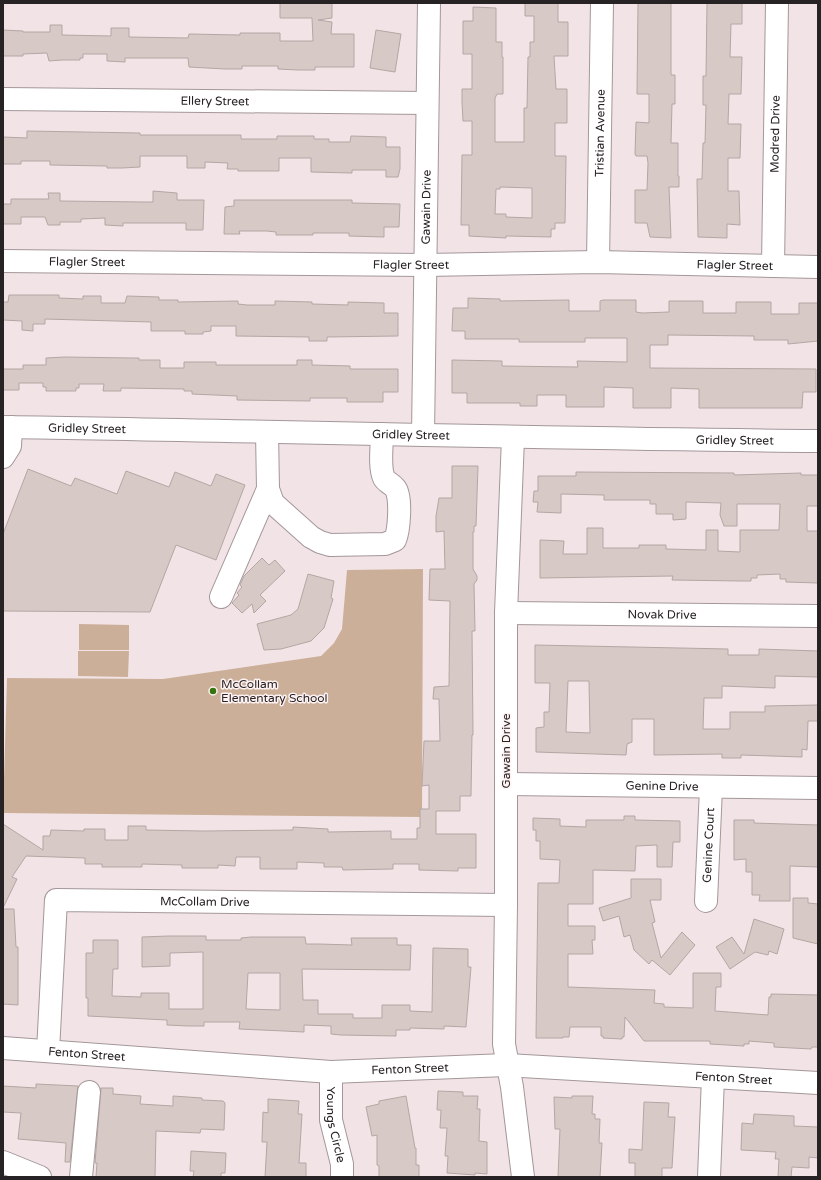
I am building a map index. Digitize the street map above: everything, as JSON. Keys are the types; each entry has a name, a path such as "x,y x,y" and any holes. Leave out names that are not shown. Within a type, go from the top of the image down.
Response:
{"street":[{"name":"Gawain Drive","path":"423,435 429,3"},
{"name":"Tristian Avenue","path":"598,262 602,3"},
{"name":"Modred Drive","path":"773,266 777,3"},
{"name":"Ellery Street","path":"3,99 427,104"},
{"name":"Flagler Street","path":"3,261 425,265 598,262 818,267"},
{"name":"Gridley Street","path":"7,427 512,438 818,441"},
{"path":"3,457 10,446 7,427"},
{"path":"267,432 268,489 273,503 311,537 330,545 385,544 395,540 398,533 399,496 396,489 384,478 382,470 382,434"},
{"name":"Gawain Drive","path":"512,438 506,613 506,905 504,1044 506,1065 512,1087 523,1177"},
{"path":"221,597 268,489"},
{"name":"Novak Drive","path":"506,613 818,616"},
{"name":"Genine Drive","path":"506,784 711,788 818,788"},
{"name":"Genine Court","path":"706,902 711,788"},
{"name":"McCollam Drive","path":"48,1051 56,900 506,905"},
{"name":"Fenton Street","path":"3,1048 331,1072 506,1065 818,1083"},
{"name":"Youngs Circle","path":"331,1072 331,1120 342,1164 342,1177"},
{"path":"709,1177 713,1078"},
{"path":"82,1177 89,1092"},
{"path":"3,1162 35,1176"}],"shaded area":[{"path":"423,569 422,817 3,813 7,678 163,679 321,656 334,643 342,629 347,570"},
{"path":"79,624 129,625 129,650 79,650"},
{"path":"78,651 129,651 128,677 78,676"}],"building":[{"path":"280,3 332,3 332,18 318,20 332,22 331,34 354,34 354,67 315,67 315,70 298,70 278,69 278,66 242,66 242,69 225,69 189,67 188,58 125,58 125,62 107,61 107,54 83,54 83,58 80,58 80,60 49,61 47,53 23,54 23,56 3,56 3,30 50,32 50,25 62,25 62,35 111,36 111,28 129,28 129,37 188,38 189,34 240,35 240,33 280,33 280,41 313,41 312,18 280,18"},
{"path":"525,3 558,3 558,22 568,22 568,56 554,56 556,89 567,89 567,123 555,123 555,156 566,156 565,223 555,223 555,229 551,229 551,237 506,236 506,238 469,236 469,225 461,225 462,155 472,155 472,121 463,121 462,89 472,89 472,54 463,54 463,21 473,21 473,7 496,8 496,42 502,42 503,94 497,94 495,98 495,142 524,142 524,108 527,108 528,57 530,57 530,42 534,42 534,16 525,16","holes":["500,187 532,188 532,218 506,217 506,214 495,214 496,189 500,189"]},
{"path":"638,3 671,3 671,75 675,75 675,104 672,104 671,143 678,143 679,187 669,187 671,238 650,237 647,223 635,223 635,190 647,190 648,163 647,156 636,156 635,154 636,122 649,123 649,94 637,94"},
{"path":"707,3 742,3 742,24 731,24 730,57 742,57 741,94 729,94 728,124 741,124 740,158 728,158 728,191 739,191 740,225 727,224 727,238 698,237 697,179 702,179 703,143 705,143 706,105 703,105 703,76 706,76"},
{"path":"376,30 401,34 395,72 370,68"},
{"path":"27,131 140,133 140,135 241,135 241,139 277,139 277,136 314,136 314,139 329,139 329,142 350,142 351,136 386,137 386,147 400,147 400,169 398,177 386,177 386,170 352,170 352,173 311,172 311,158 279,158 279,171 238,171 238,169 227,169 228,163 205,162 205,168 187,168 187,156 140,156 140,167 122,168 107,168 107,166 50,165 50,161 21,161 21,164 3,164 3,137 27,138"},
{"path":"153,191 177,193 177,200 204,200 203,230 186,230 186,223 123,223 123,226 105,225 105,218 81,219 81,222 60,222 60,225 48,225 45,217 21,217 21,224 3,224 3,204 11,204 11,199 49,199 48,193 60,193 60,201 153,202"},
{"path":"234,200 352,200 352,203 400,204 399,227 384,227 384,237 349,236 349,233 276,235 276,232 267,231 239,231 240,234 224,234 225,207 234,206"},
{"path":"9,295 59,295 59,298 83,299 83,296 101,296 101,303 125,303 127,296 159,297 159,300 178,300 178,302 238,301 238,304 247,305 275,305 275,301 348,305 348,302 384,303 384,313 398,313 398,336 327,337 327,341 309,341 309,337 236,336 236,326 211,326 211,331 203,332 203,334 185,334 185,331 151,331 151,322 45,319 45,324 33,324 33,331 22,330 22,321 3,320 3,302 8,302"},
{"path":"468,298 500,299 500,301 569,300 569,311 600,311 600,301 603,300 636,300 636,312 642,313 669,312 669,301 703,301 703,313 736,313 736,302 771,302 771,314 799,314 799,303 818,303 818,341 788,344 788,340 754,340 754,336 668,335 668,345 650,345 650,368 816,369 816,392 803,392 802,408 699,408 699,389 671,388 671,408 633,408 633,388 604,387 604,407 566,407 566,395 537,395 537,406 520,406 520,403 467,403 467,393 452,393 452,360 502,361 502,366 578,367 577,361 627,362 627,338 585,338 585,342 519,342 519,339 465,339 465,331 452,331 453,308 468,308"},
{"path":"46,358 139,358 139,360 160,360 160,368 184,368 184,362 216,362 216,365 297,365 297,360 312,360 312,365 350,366 350,369 398,369 398,392 383,392 383,402 347,402 347,398 310,398 310,401 237,400 237,396 192,394 192,391 184,391 184,389 121,388 121,391 103,391 104,384 79,384 79,388 76,388 76,391 46,391 46,387 43,387 43,383 19,383 19,390 3,390 3,369 23,369 23,365 46,365"},
{"path":"452,466 478,466 476,526 474,526 473,532 473,569 477,576 477,580 474,584 475,631 472,631 473,735 471,796 460,796 460,811 436,811 436,834 476,834 476,868 458,868 458,871 419,870 419,864 393,864 393,869 343,870 342,867 324,867 324,863 297,862 297,869 260,869 260,857 236,857 235,866 218,865 218,868 182,868 182,865 142,864 142,867 102,867 102,864 85,864 85,858 26,856 12,877 17,879 3,908 3,824 43,850 43,836 50,836 51,830 84,831 84,829 105,829 105,840 128,840 128,826 146,826 146,830 293,830 293,827 328,829 328,832 391,831 391,839 417,839 417,828 420,828 420,809 429,809 429,785 422,786 424,741 440,741 439,699 433,699 434,687 449,686 450,601 429,600 430,569 445,569 444,531 436,532 436,516 439,498 452,498"},
{"path":"28,469 71,486 75,478 117,494 126,471 169,487 175,472 211,486 216,474 245,485 216,560 176,545 150,612 3,611 3,534"},
{"path":"576,472 734,473 734,475 801,473 801,475 818,475 818,506 807,506 807,531 818,531 818,583 786,582 786,579 780,579 780,574 757,575 757,578 751,578 751,581 672,580 673,576 540,578 540,540 564,541 563,554 587,554 587,528 603,528 603,548 639,548 639,545 666,545 666,549 706,550 706,530 718,530 718,551 740,552 740,530 779,530 780,504 737,504 737,526 724,526 720,515 721,503 686,502 686,519 673,520 673,514 656,514 656,504 650,504 650,500 604,500 604,495 561,494 561,513 537,512 538,502 533,502 534,491 538,491 538,476 576,476"},
{"path":"262,558 269,565 275,560 285,571 260,595 266,601 254,613 252,604 242,613 232,603 239,595 237,593 242,587 240,585 244,576"},
{"path":"308,574 334,581 331,598 333,599 324,628 311,641 281,649 264,650 257,624 291,615 298,609"},
{"path":"535,645 728,649 728,655 759,655 759,649 818,651 818,677 775,676 775,688 722,686 722,698 704,698 703,729 730,729 730,712 765,712 765,706 818,705 818,721 808,721 807,750 802,749 802,757 741,755 741,758 722,758 722,754 654,755 654,719 632,719 632,742 627,744 626,755 536,752 536,728 544,727 544,712 549,712 550,683 535,683","holes":["568,681 589,681 590,733 566,732"]},
{"path":"624,816 635,816 635,820 680,821 680,842 673,842 672,867 657,867 657,845 636,846 635,871 593,870 593,904 568,904 568,926 595,926 595,940 592,940 593,954 568,954 568,987 655,990 654,1003 664,1004 664,1007 693,1008 693,973 721,973 721,987 716,987 715,1011 768,1015 769,997 771,997 771,994 818,995 818,1047 812,1047 811,1049 774,1047 774,1043 749,1041 749,1044 744,1044 744,1046 710,1044 710,1041 644,1041 625,1017 624,1037 622,1037 622,1039 603,1038 603,1036 601,1036 601,1027 570,1027 569,1037 536,1038 538,883 559,883 560,860 540,859 540,841 536,841 536,830 533,830 533,818 560,819 560,826 586,827 586,820 624,820"},
{"path":"734,820 754,820 754,823 818,825 818,867 790,866 790,901 759,901 760,895 752,895 752,872 746,872 746,859 734,860"},
{"path":"631,879 661,879 661,900 650,900 655,922 652,923 661,958 682,932 695,945 670,975 652,960 649,964 634,950 630,935 624,937 619,916 603,921 599,908 631,898"},
{"path":"793,898 808,898 808,903 818,904 818,944 793,938"},
{"path":"3,909 14,909 16,947 18,947 18,1005 3,1004"},
{"path":"754,919 784,929 777,954 769,951 768,955 755,952 730,969 716,947 732,937 744,954"},
{"path":"206,936 206,940 241,940 241,938 251,937 305,937 306,944 352,945 351,938 397,938 397,945 411,945 410,970 302,969 303,1000 318,1000 318,1014 353,1014 353,1018 382,1018 382,1005 410,1005 410,1011 432,1012 433,948 468,949 468,967 471,967 466,1027 444,1026 444,1029 410,1028 410,1030 396,1030 396,1036 341,1035 331,1034 331,1026 304,1025 304,1032 239,1029 240,1022 204,1022 204,1026 188,1026 167,1025 167,1020 88,1016 88,998 86,998 86,953 93,953 93,940 118,940 118,969 113,969 112,996 141,997 141,993 169,993 169,1009 203,1009 203,952 170,953 170,966 142,967 142,937","holes":["248,973 280,973 280,1010 246,1009"]},
{"path":"36,1084 78,1086 70,1162 65,1162 66,1143 18,1139 21,1113 3,1112 3,1086 36,1088"},
{"path":"101,1088 113,1088 113,1094 141,1096 140,1104 173,1106 173,1096 223,1101 225,1103 224,1130 201,1129 200,1133 156,1131 155,1177 96,1177 97,1163 95,1163"},
{"path":"438,1091 463,1092 463,1096 478,1096 477,1109 480,1109 479,1141 487,1142 487,1174 475,1173 475,1175 447,1173 448,1156 445,1156 447,1128 440,1128 441,1110 437,1110"},
{"path":"406,1096 416,1148 416,1165 419,1165 419,1177 379,1177 379,1166 377,1165 377,1135 372,1136 366,1107 379,1104 379,1101"},
{"path":"572,1096 593,1096 592,1114 595,1114 595,1119 600,1119 599,1143 602,1143 600,1177 558,1177 560,1129 555,1129 554,1097 572,1098"},
{"path":"268,1099 299,1101 298,1114 302,1114 299,1163 306,1163 306,1177 265,1177 267,1142 262,1142 263,1112 268,1113"},
{"path":"644,1102 669,1103 668,1117 675,1117 672,1168 662,1168 662,1177 635,1177 635,1163 629,1163 629,1149 642,1150"},
{"path":"754,1114 794,1116 794,1126 818,1127 818,1158 809,1157 809,1168 792,1167 791,1177 778,1177 779,1159 775,1159 776,1152 741,1150 742,1123 753,1124"},
{"path":"191,1151 226,1153 225,1173 221,1173 221,1177 193,1177 194,1171 190,1171"}],"place":[{"name":"McCollam Elementary School","path":"213,691"}]}
